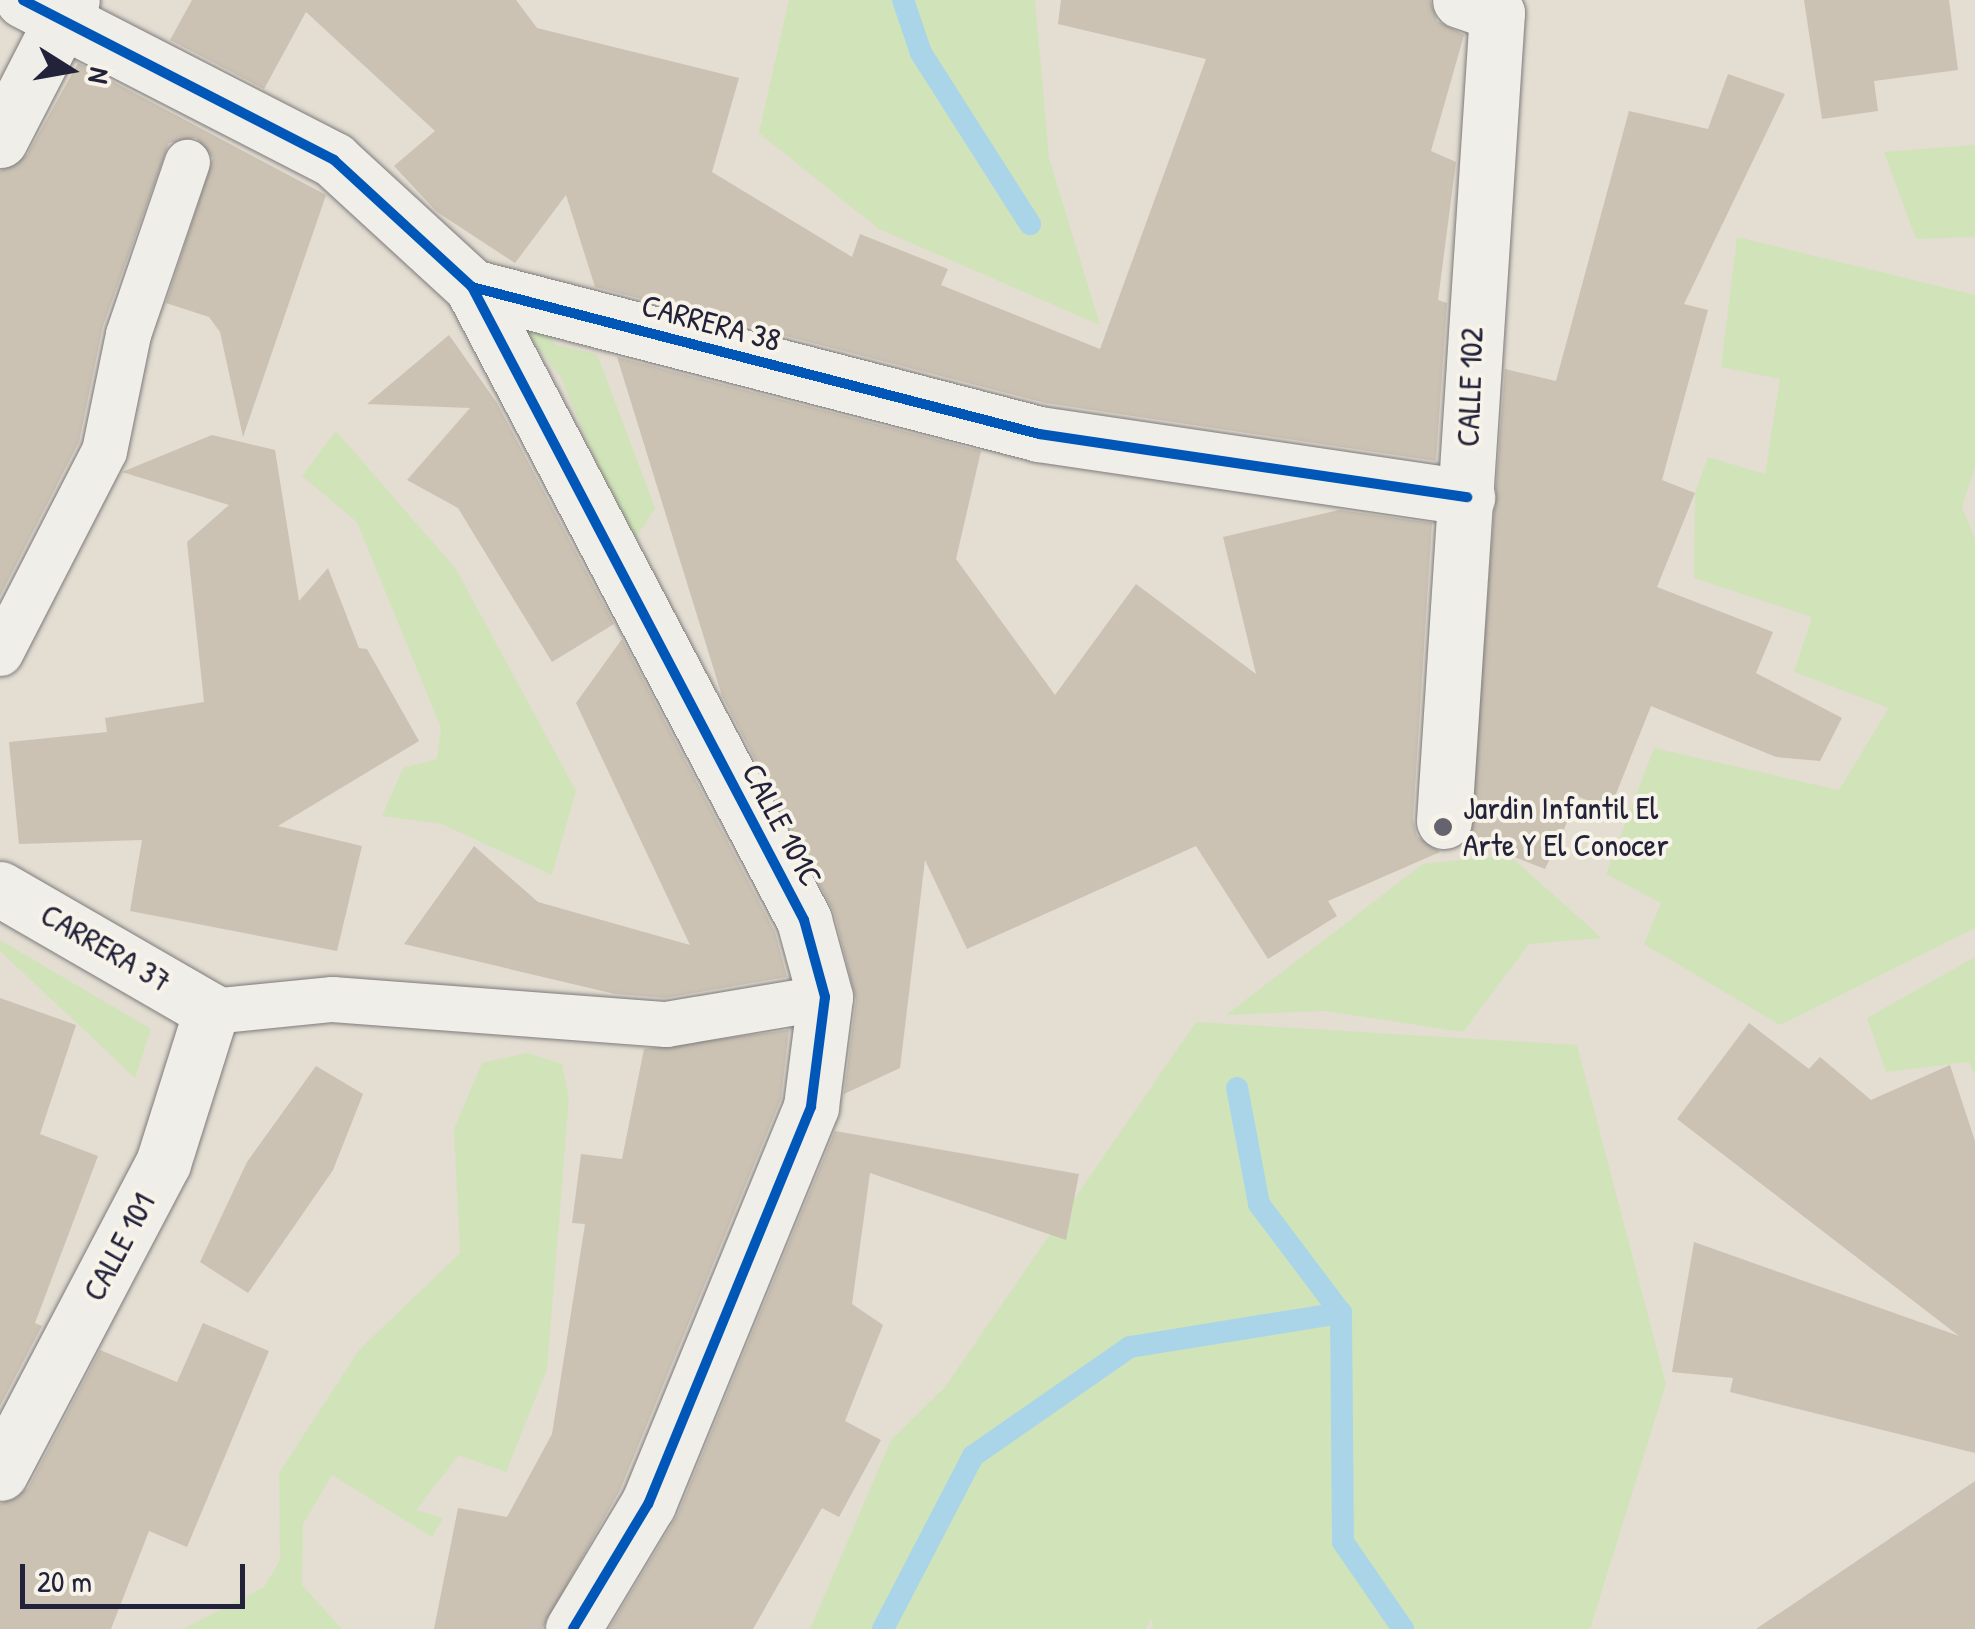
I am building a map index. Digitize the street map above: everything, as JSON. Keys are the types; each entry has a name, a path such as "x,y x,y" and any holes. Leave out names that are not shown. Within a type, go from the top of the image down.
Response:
{"street":[{"name":"CALLE 102","path":"1444,821 1466,497 1486,4"},
{"name":"CARRERA 38","path":"54,5 334,160 472,287 1038,434 1466,497"},
{"path":"0,140 54,5"},
{"name":"CALLE 101C","path":"472,287 804,920 825,996 811,1107 648,1504 573,1629"},
{"name":"CARRERA 37","path":"0,888 211,1010"},
{"name":"CALLE 101","path":"0,1473 164,1162 211,1010"}],"lane":[{"path":"0,653 104,452 128,334 187,162"},
{"path":"211,1010 332,998 666,1024 825,996"}],"green space":[{"path":"789,0 1035,0 1049,158 1100,325 879,229 759,133"},
{"path":"1975,145 1975,237 1916,239 1884,152"},
{"path":"1737,237 1975,295 1975,467 1962,507 1975,538 1975,928 1780,1025 1644,944 1661,903 1606,874 1654,748 1839,790 1889,708 1794,672 1812,617 1694,578 1695,493 1708,457 1765,474 1780,379 1721,367"},
{"path":"510,312 538,318 556,345 597,354 655,508 631,546 560,376"},
{"path":"336,431 456,569 576,791 552,875 442,824 382,816 403,768 437,759 441,728 357,522 302,476"},
{"path":"1509,855 1602,938 1529,944 1463,1032 1325,1011 1226,1015 1423,864"},
{"path":"0,940 151,1029 135,1078 0,951"},
{"path":"1975,957 1975,1075 1969,1062 1886,1072 1867,1018"},
{"path":"1196,1022 1577,1045 1666,1384 1590,1629 1153,1629 1152,1618 1146,1629 810,1629 891,1440 945,1387"},
{"path":"527,1053 562,1064 569,1098 547,1369 506,1472 459,1455 416,1510 443,1518 432,1537 332,1475 303,1524 302,1585 342,1629 183,1629 264,1587 280,1560 279,1473 359,1350 460,1253 454,1129 482,1063"}],"building":[{"path":"192,0 516,0 537,28 739,78 712,172 852,257 860,234 948,269 941,285 1100,349 1206,59 1058,24 1061,0 1430,0 1437,21 1464,35 1431,151 1456,162 1438,300 1447,303 1436,461 1045,403 595,287 566,195 515,263 437,212 394,166 435,131 306,12 264,89 170,40"},
{"path":"1804,0 1949,0 1958,70 1874,81 1878,111 1822,119"},
{"path":"78,63 326,195 243,437 220,332 209,317 166,303 213,158 196,138 169,143 103,326 79,442 0,596 0,171 27,155"},
{"path":"1728,74 1785,94 1684,304 1708,310 1662,480 1695,493 1657,587 1773,632 1756,673 1842,718 1820,761 1776,757 1651,706 1610,809 1579,797 1545,869 1469,839 1505,369 1556,381 1629,111 1708,129"},
{"path":"449,335 497,403 614,624 552,662 458,508 407,480 470,408 367,404"},
{"path":"617,357 981,451 956,559 1055,695 1136,584 1256,674 1223,537 1339,510 1432,523 1413,819 1417,836 1440,852 1328,901 1337,916 1268,959 1196,846 967,949 925,860 900,1068 844,1094 856,1000 834,912 722,696"},
{"path":"212,435 275,450 299,601 328,568 359,648 367,649 419,741 278,826 362,846 337,951 130,911 142,840 19,844 9,742 107,732 105,718 204,702 187,542 229,505 122,472"},
{"path":"622,639 775,932 787,977 665,998 615,994 404,944 474,846 538,902 690,945 576,703"},
{"path":"0,998 76,1025 40,1134 98,1156 35,1323 42,1326 0,1406"},
{"path":"1749,1023 1809,1069 1820,1057 1871,1100 1950,1065 1975,1141 1975,1453 1730,1392 1733,1378 1672,1372 1694,1242 1959,1336 1677,1119"},
{"path":"789,1030 781,1099 620,1490 542,1629 434,1629 458,1508 507,1517 552,1434 585,1224 572,1223 581,1154 622,1159 644,1049"},
{"path":"316,1066 363,1094 333,1170 248,1293 200,1262 247,1162"},
{"path":"835,1131 1079,1174 1066,1240 870,1173 852,1304 883,1325 845,1421 881,1440 839,1517 822,1508 753,1629 609,1629 677,1516"},
{"path":"203,1323 269,1351 187,1547 149,1531 111,1629 0,1629 0,1504 28,1488 100,1350 177,1382"},
{"path":"1975,1481 1975,1629 1756,1629"}],"waterway":[{"path":"903,0 921,53 1030,224"},
{"path":"883,1629 973,1456 1130,1347 1341,1313 1259,1204 1237,1088"},
{"path":"1341,1313 1343,1542 1403,1629"}],"cycle path":[{"path":"23,0 334,160 472,287 1039,434 1467,497"},
{"path":"472,287 804,920 825,997 811,1107 648,1504 573,1629"}],"place":[{"name":"Jardin Infantil El Arte Y El Conocer","path":"1443,827"}]}
